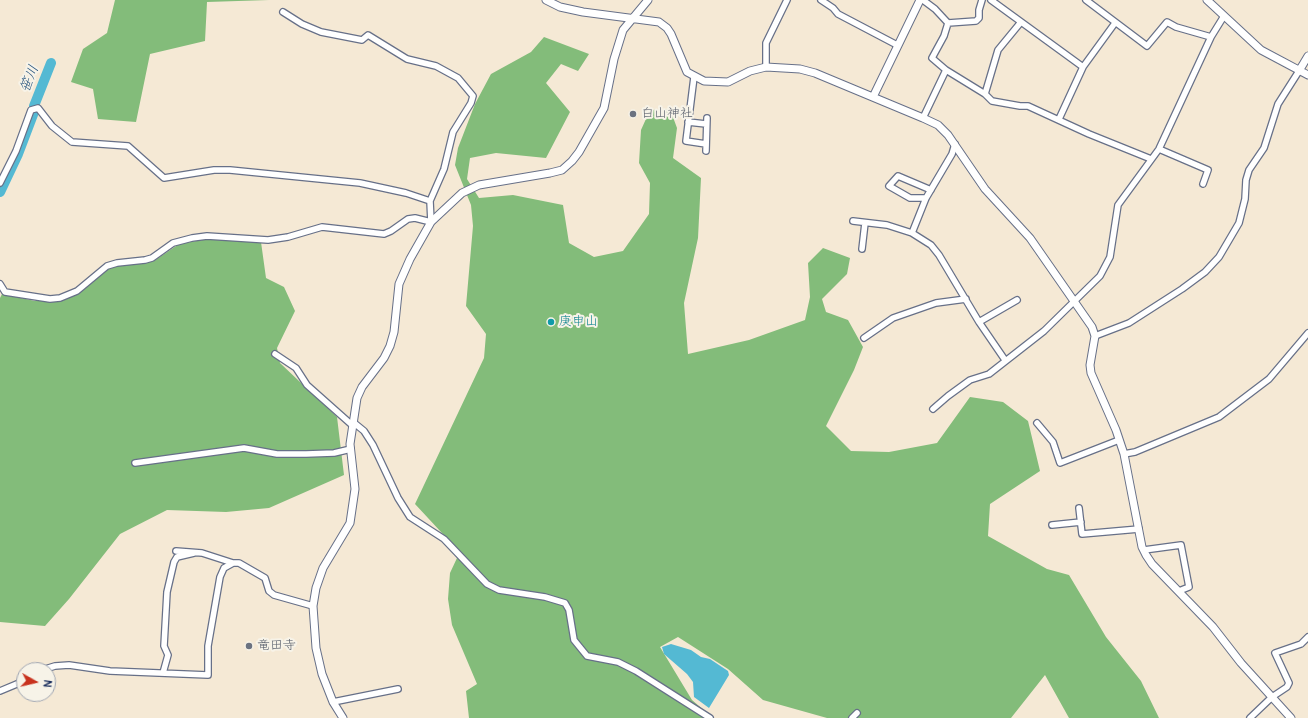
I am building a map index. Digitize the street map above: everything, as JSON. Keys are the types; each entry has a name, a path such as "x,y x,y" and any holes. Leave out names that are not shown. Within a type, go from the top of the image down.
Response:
{"street":[{"path":"546,0 560,7 659,22 667,28 687,72 704,81 728,82 750,71 766,67 800,69 816,73 923,118 938,126 955,144 984,189 1030,238 1088,321 1095,336 1090,365 1091,374 1124,454 1144,550 1152,564 1213,627 1241,663 1291,718"},
{"path":"343,718 333,702 322,674 316,648 313,606 316,588 323,568 350,523 355,489 351,449 357,398 362,387 384,358 390,346 394,332 399,284 410,259 431,222 462,193 480,185 562,170 572,161 579,152 604,108 614,59 624,30 648,0"},
{"path":"766,67 766,43 787,0"},
{"path":"821,0 833,8 838,14 897,45"},
{"path":"872,97 920,0"},
{"path":"923,0 935,9 948,23"},
{"path":"948,23 976,21 979,18 978,10 982,0"},
{"path":"990,0 1083,67"},
{"path":"1086,0 1147,46 1167,22 1176,27 1211,37"},
{"path":"1207,0 1261,50 1308,75"},
{"path":"283,12 302,24 321,32 362,40 368,35 407,58 436,66 458,78 473,96 471,103 453,132 444,168 430,201 431,222"},
{"path":"933,409 970,380 988,374 1044,331 1100,276 1108,261 1117,208 1159,149 1211,37 1224,16"},
{"path":"985,94 998,50 1021,22"},
{"path":"1058,119 1083,67 1115,22"},
{"path":"948,23 944,36 932,58 946,70 985,94 992,101 1028,106 1089,134 1151,159"},
{"path":"1095,336 1129,323 1182,289 1205,272 1219,257 1239,223 1245,198 1246,180 1249,170 1264,148 1278,104 1308,56"},
{"path":"923,118 946,70"},
{"path":"694,77 686,141 706,144"},
{"path":"0,183 16,151 31,110 38,108 52,126 72,142 128,146 164,178 214,170 230,170 360,183 406,193 430,201"},
{"path":"688,122 707,121 706,151"},
{"path":"912,233 926,198 952,154 955,144"},
{"path":"1159,149 1208,170 1203,184"},
{"path":"926,198 910,198 889,186 898,176 931,190"},
{"path":"0,284 5,292 50,299 60,298 77,291 107,266 117,263 152,258 173,242 192,238 211,236 268,240 288,237 322,227 384,234 391,231 408,218 431,222"},
{"path":"853,221 886,225 912,233 931,245 979,322 1005,360"},
{"path":"862,249 865,223"},
{"path":"864,338 893,318 936,303 966,299"},
{"path":"979,322 1017,300"},
{"path":"1124,454 1135,452 1219,417 1269,379 1308,332"},
{"path":"276,354 296,368 307,385 364,431 373,445 404,510 410,517 444,539 487,584 499,590 545,597 565,603 569,610 574,640 587,656 618,662 636,671 710,718"},
{"path":"1037,423 1053,442 1060,463 1119,440"},
{"path":"135,463 244,448 277,454 334,453 351,449"},
{"path":"1080,508 1082,534 1139,529"},
{"path":"1052,525 1081,522"},
{"path":"1144,550 1181,545 1189,588 1179,591"},
{"path":"176,552 202,554 232,563 239,563 265,578 269,591 274,595 313,606"},
{"path":"163,673 168,655 164,646 167,592 174,562 177,557 194,553"},
{"path":"56,666 69,665 110,671 208,676 208,646 220,577 224,568 232,563"},
{"path":"265,578 268,572"},
{"path":"1250,718 1272,697 1287,687 1289,683 1275,653 1301,644 1308,637"},
{"path":"0,691 16,684"},
{"path":"333,702 398,688"},
{"path":"852,718 857,713"}],"green space":[{"path":"115,0 269,0 207,2 205,41 150,54 136,122 98,119 93,89 71,82 83,49 107,33"},
{"path":"544,37 589,54 578,71 561,64 546,83 570,112 546,158 496,153 470,158 467,179 479,198 513,195 563,205 569,243 594,257 623,251 649,214 650,183 639,163 641,130 650,110 670,109 677,128 673,158 701,178 698,238 684,303 688,354 749,340 805,320 810,297 808,263 823,248 850,258 847,274 822,299 826,312 848,320 863,347 854,370 826,426 851,451 889,452 937,443 970,397 1003,402 1028,421 1040,471 990,504 988,536 1047,569 1069,575 1106,637 1141,681 1159,718 1069,718 1045,675 1011,718 827,718 763,700 728,669 678,637 660,647 692,700 713,718 469,718 466,691 477,684 452,625 448,599 450,573 457,558 454,546 415,504 484,358 486,334 466,306 473,226 471,205 455,165 458,148 475,104 491,74 531,52"},
{"path":"208,239 261,242 266,278 284,287 295,311 277,348 280,363 337,417 344,475 269,508 226,512 167,510 120,534 69,599 45,626 0,622 0,298 2,294 35,301 59,301 78,293 95,276 112,265 131,265 154,261 179,244"}],"water":[{"path":"671,644 691,650 701,657 710,659 728,671 729,675 709,708 694,697 693,682 687,674 664,654 662,647"}],"waterway":[{"name":"笹川","path":"34,106 51,63"},
{"name":"笹川","path":"0,192 18,154 34,112"}],"place":[{"name":"白山神社","path":"633,114"},
{"name":"庚申山","path":"551,322"},
{"name":"竜田寺","path":"249,646"}]}
